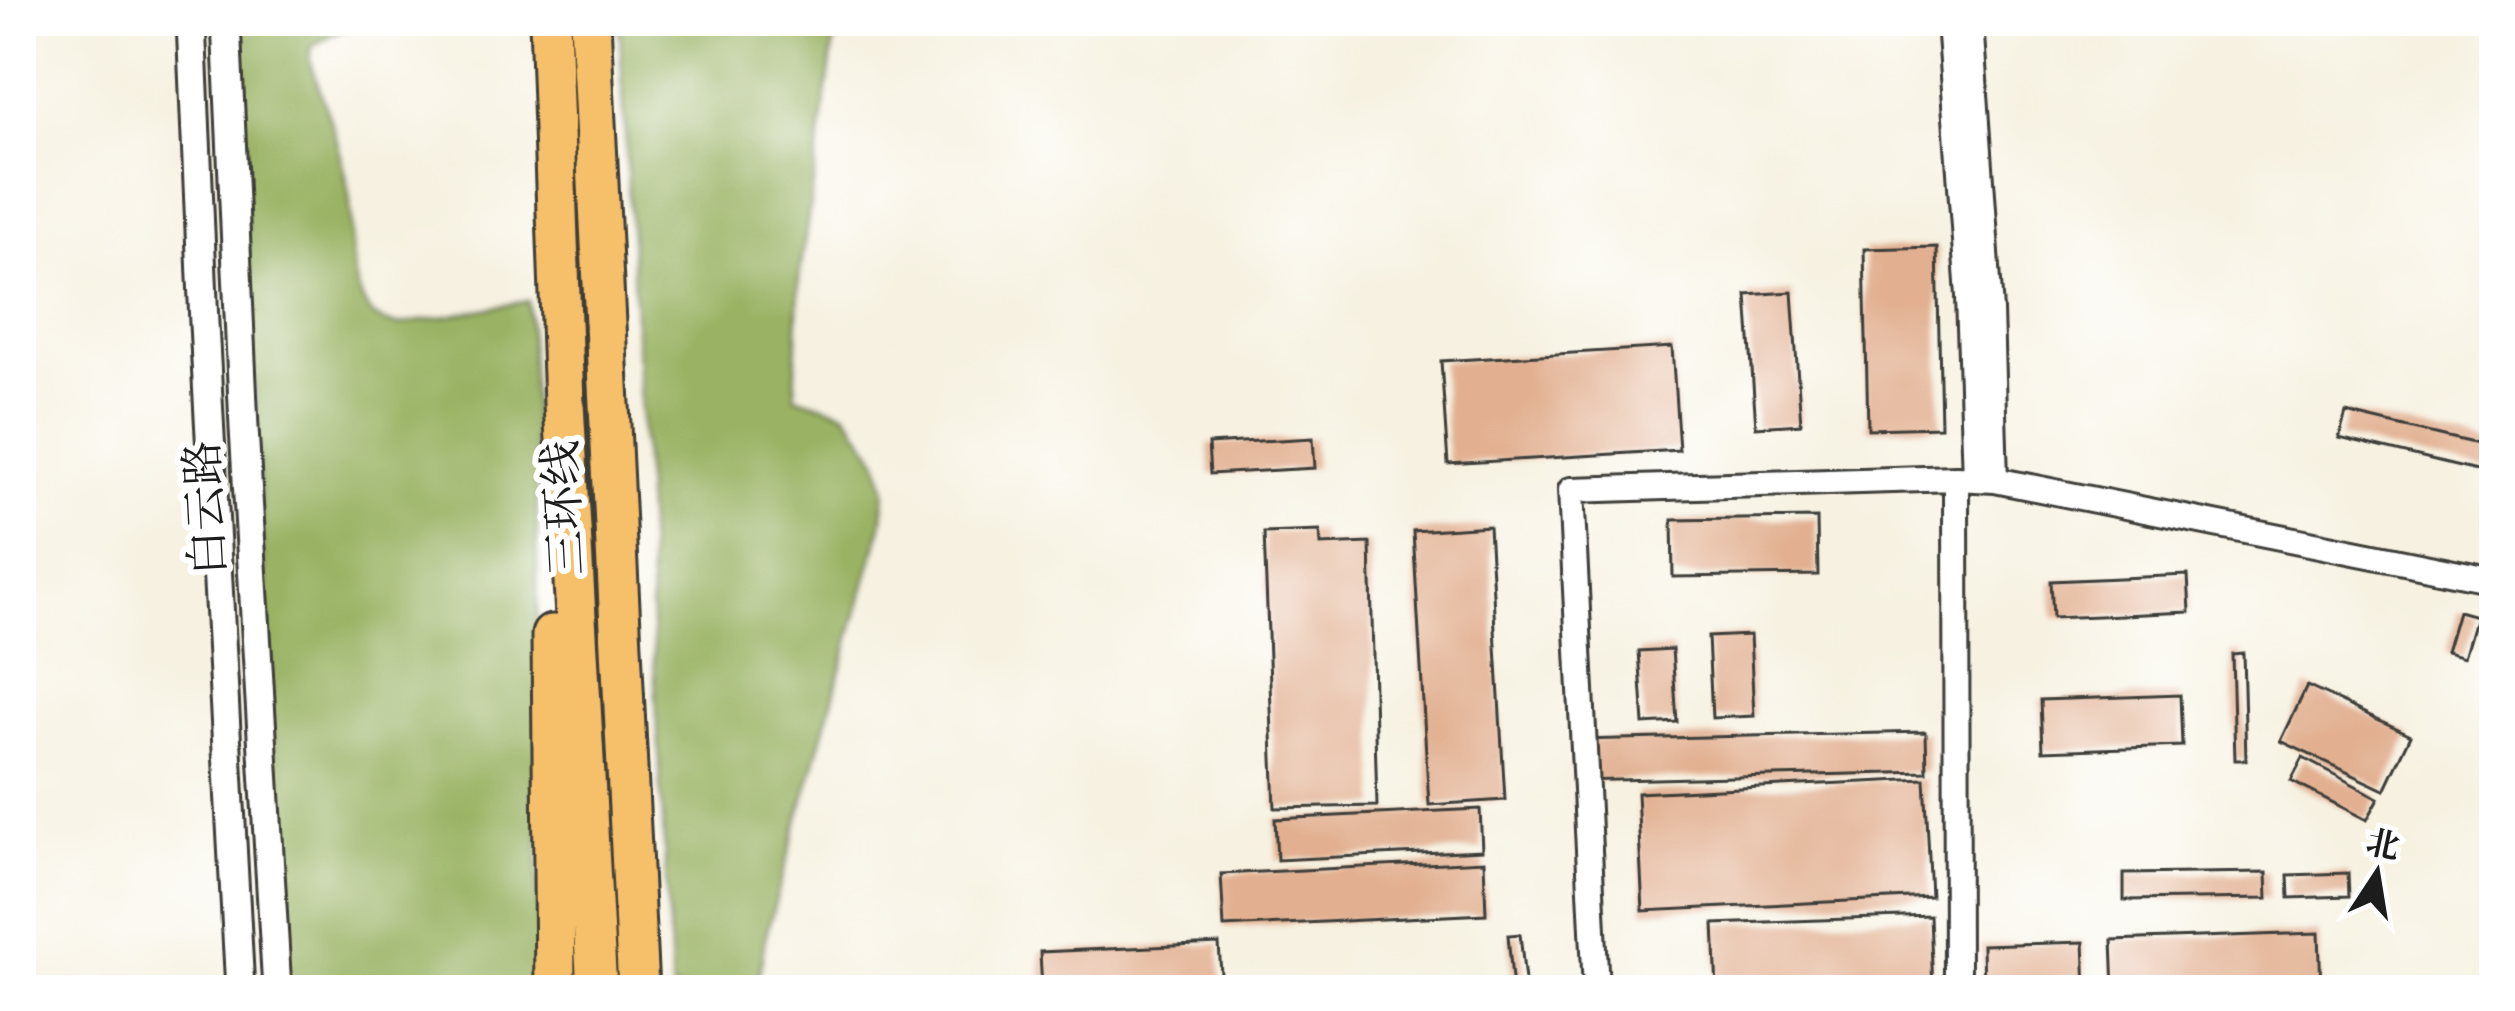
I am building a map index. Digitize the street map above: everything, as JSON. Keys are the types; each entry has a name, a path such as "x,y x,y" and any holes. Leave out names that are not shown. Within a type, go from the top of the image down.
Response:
{"highway":[{"name":"三环线","path":"550,21 564,404 597,990"},
{"name":"三环线","path":"590,21 637,971 649,990"},
{"path":"555,990 552,602 569,487"}],"street":[{"name":"白云路","path":"191,21 240,990"},
{"name":"白云路","path":"226,21 277,990"},
{"path":"1949,21 1969,296 1975,479"},
{"path":"1957,990 1975,479 1990,311 1970,21"},
{"path":"1596,990 1571,490 1975,479 2494,580"}],"green space":[{"path":"235,21 357,21 312,46 310,59 345,171 356,280 373,315 399,325 528,301 537,500 539,990 287,990"},
{"path":"619,21 841,21 834,41 799,279 795,396 846,412 879,460 886,491 882,525 765,938 757,990 672,990"}],"building":[{"path":"1937,247 1941,427 1868,429 1864,249"},
{"path":"1792,292 1801,424 1756,427 1747,295"},
{"path":"1672,347 1679,450 1448,464 1441,361"},
{"path":"2346,413 2494,448 2493,475 2339,438"},
{"path":"1313,438 1315,468 1210,474 1208,444"},
{"path":"1817,518 1818,575 1673,577 1672,520"},
{"path":"1489,526 1505,800 1429,805 1413,531"},
{"path":"1320,531 1321,545 1370,543 1377,806 1275,808 1264,533"},
{"path":"2188,575 2190,612 2053,618 2051,581"},
{"path":"2458,611 2476,616 2464,657 2446,652"},
{"path":"1750,635 1754,716 1712,718 1708,637"},
{"path":"1672,649 1677,722 1644,724 1639,651"},
{"path":"2243,653 2246,760 2235,760 2232,654"},
{"path":"2307,686 2411,735 2385,790 2281,741"},
{"path":"2180,695 2182,746 2043,751 2041,700"},
{"path":"1926,732 1927,772 1578,781 1577,740"},
{"path":"2303,758 2379,798 2367,820 2291,781"},
{"path":"1925,779 1931,897 1643,911 1637,793"},
{"path":"1480,809 1482,850 1277,860 1275,819"},
{"path":"1484,861 1486,914 1224,927 1221,874"},
{"path":"2267,872 2268,898 2124,900 2124,874"},
{"path":"2348,873 2349,896 2289,898 2288,875"},
{"path":"1930,916 1933,990 1717,990 1714,924"},
{"path":"2319,933 2321,990 2114,990 2112,940"},
{"path":"1520,934 1526,990 1513,990 1508,935"},
{"path":"2084,942 2086,990 1983,990 1982,945"},
{"path":"1219,944 1222,990 1042,990 1040,952"}]}
